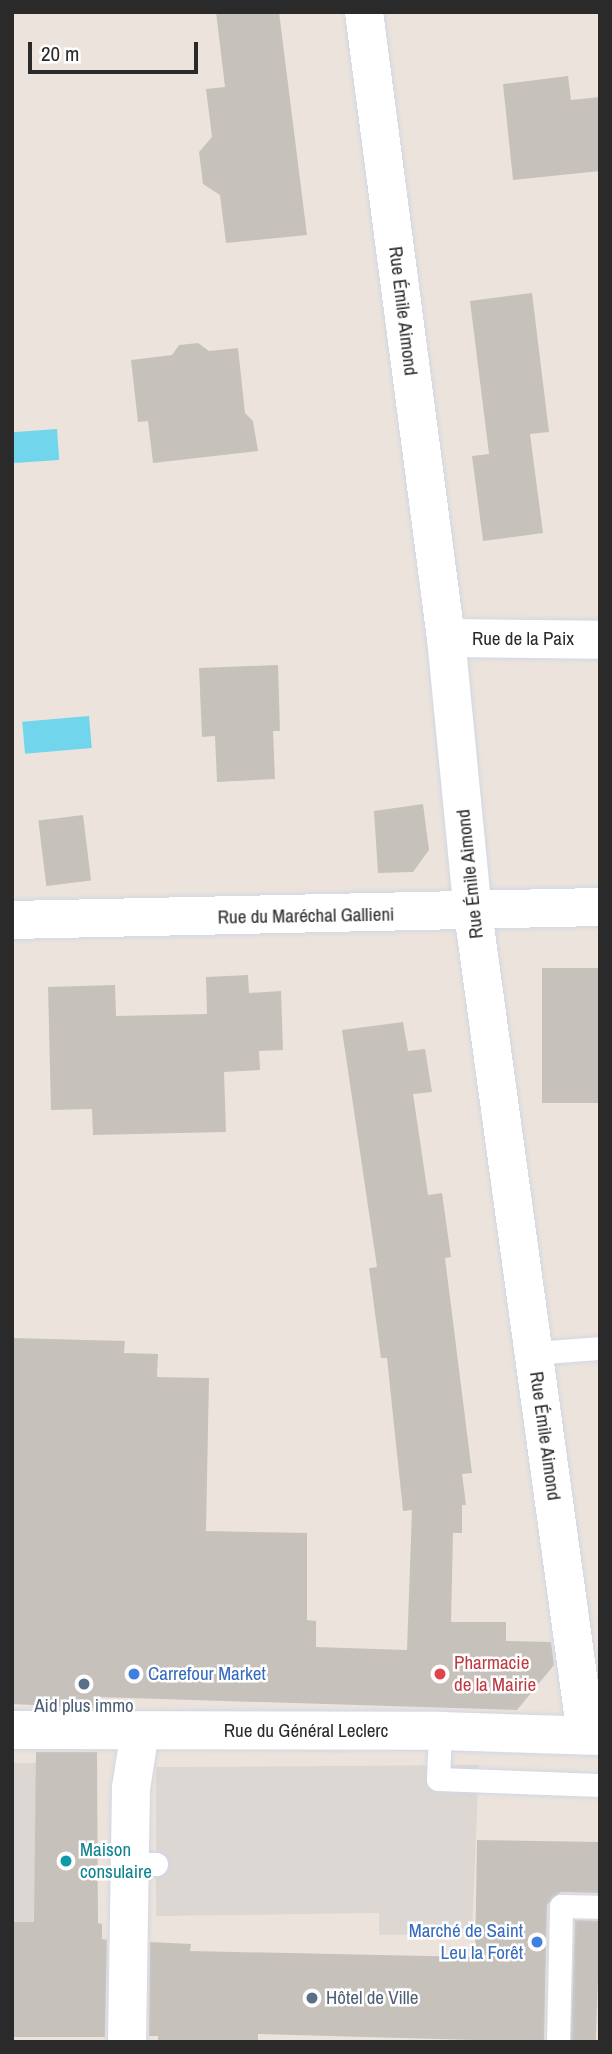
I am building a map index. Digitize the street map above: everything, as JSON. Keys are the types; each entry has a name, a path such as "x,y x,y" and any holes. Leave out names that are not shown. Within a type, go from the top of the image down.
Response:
{"street":[{"name":"Rue Émile Aimond","path":"364,12 446,638 473,912 533,1353 593,1736"},
{"name":"Rue de la Paix","path":"446,638 600,640"},
{"name":"Rue du Maréchal Gallieni","path":"12,920 473,912 600,906"},
{"name":"Rue du Général Leclerc","path":"12,1730 440,1731 593,1736"},
{"path":"127,2042 142,1864 131,1788 140,1731"}],"lane":[{"path":"533,1353 600,1348"},
{"path":"440,1731 438,1779 600,1785"},
{"path":"558,2042 561,1906 600,1907"}],"shaded area":[{"path":"12,1763 36,1763 36,1922 12,1922"},
{"path":"479,1765 472,1933 379,1935 379,1913 156,1916 156,1767"}],"water":[{"path":"57,429 59,460 14,463 12,432"},
{"path":"89,716 92,748 25,754 22,722"}],"building":[{"path":"216,12 279,12 307,235 226,243 220,195 203,184 199,152 212,137 206,89 225,87"},
{"path":"568,76 571,100 600,97 600,171 513,180 503,84"},
{"path":"532,293 549,432 530,434 543,533 483,541 472,456 489,454 470,301"},
{"path":"198,343 209,351 238,348 245,413 253,421 258,451 153,463 148,421 138,422 131,360 172,355 179,345"},
{"path":"278,665 280,731 273,731 275,779 217,782 215,736 202,737 199,668"},
{"path":"423,804 429,850 413,872 378,873 374,811"},
{"path":"83,815 91,881 46,886 38,820"},
{"path":"542,968 600,968 600,1103 542,1103"},
{"path":"248,975 249,993 281,991 283,1050 259,1051 260,1070 224,1072 226,1132 93,1135 92,1109 51,1110 48,987 115,985 116,1016 207,1014 206,977"},
{"path":"403,1022 408,1051 425,1049 432,1092 413,1094 428,1195 442,1193 451,1257 445,1258 472,1473 462,1474 466,1505 462,1505 462,1533 453,1533 451,1622 506,1622 506,1641 551,1642 554,1665 517,1710 98,1697 97,1708 12,1704 12,1338 125,1341 124,1353 158,1354 157,1377 209,1378 206,1531 307,1533 307,1620 316,1621 316,1647 407,1650 412,1510 403,1511 387,1358 381,1358 369,1268 377,1267 342,1030"},
{"path":"36,1752 97,1752 98,1923 102,1924 102,1939 107,1940 105,2037 13,2037 13,1922 34,1922"},
{"path":"477,1840 600,1842 600,1893 561,1892 547,1905 544,2042 258,2034 258,2042 158,2042 158,2036 149,2036 150,1942 191,1944 190,1951 475,1957"},
{"path":"575,1920 600,1921 596,2042 571,2042"}],"place":[{"name":"Carrefour Market","path":"134,1674"},
{"name":"Pharmacie de la Mairie","path":"440,1674"},
{"name":"Aid plus immo","path":"84,1684"},
{"name":"Maison consulaire","path":"66,1861"},
{"name":"Marché de Saint Leu la Forêt","path":"537,1942"},
{"name":"Hôtel de Ville","path":"312,1998"}]}
